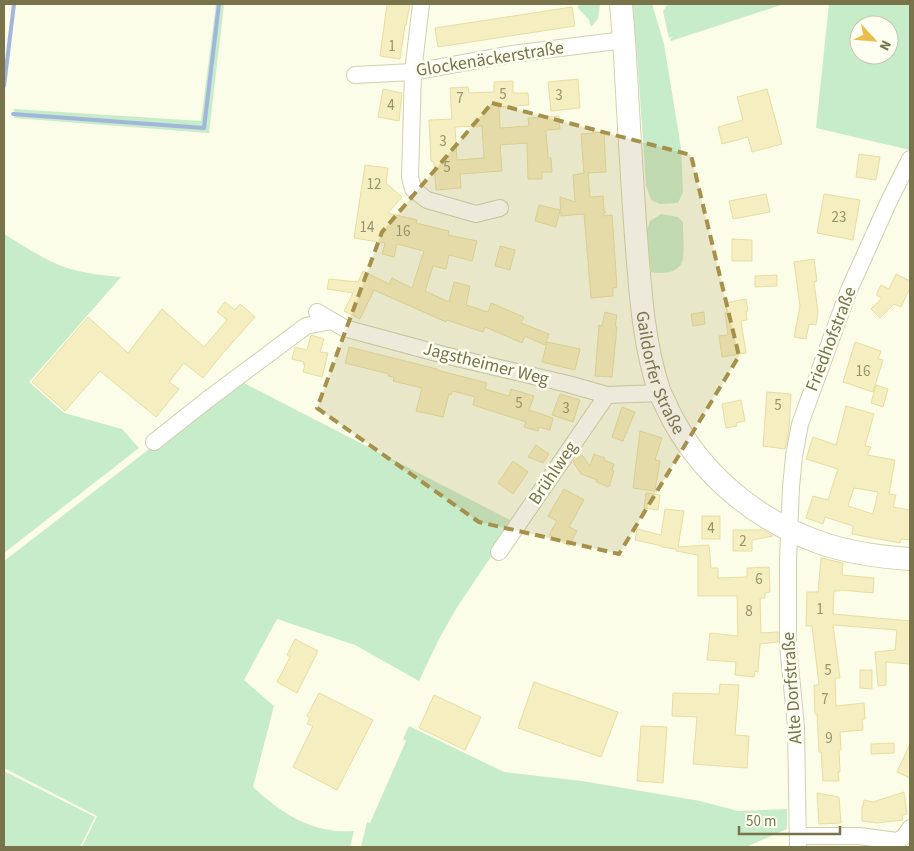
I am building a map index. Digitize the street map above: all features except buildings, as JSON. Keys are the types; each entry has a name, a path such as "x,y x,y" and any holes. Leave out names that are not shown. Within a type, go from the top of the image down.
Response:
{"main road":[{"name":"Gaildorfer Straße","path":"621,4 639,279 648,349 660,393 676,426 713,475 762,514 789,529 821,543 860,553 910,560"}],"street":[{"path":"421,4 413,72 410,178 413,188 427,200 476,214 500,208"},
{"name":"Glockenäckerstraße","path":"355,75 413,72 512,54 624,40"},
{"name":"Friedhofstraße","path":"789,529 794,456 800,424 849,290 910,159"},
{"name":"Jagstheimer Weg","path":"317,312 344,328 607,395 660,393"},
{"path":"154,442 306,326 332,321"},
{"name":"Brühlweg","path":"499,552 607,395"},
{"name":"Alte Dorfstraße","path":"789,529 788,645 796,727 798,842"},
{"path":"798,842 859,836 897,841 910,828"}],"highlighted area":[{"path":"492,103 691,155 739,356 619,554 479,522 317,408 382,232"}],"green space":[{"path":"216,4 224,4 209,133 14,118 14,109 201,121"},
{"path":"579,4 600,4 598,19 591,27 589,20 578,8"},
{"path":"631,4 652,4 664,44 681,148 683,192 678,203 660,204 651,200 646,185 637,54"},
{"path":"668,4 784,4 671,41 670,39 674,36 669,38 663,11"},
{"path":"829,4 910,4 910,150 816,128"},
{"path":"661,214 678,217 683,222 684,249 682,262 677,269 659,273 651,272 647,230 650,221"},
{"path":"4,234 38,255 67,268 121,277 29,382 64,413 122,429 139,448 4,553"},
{"path":"236,379 514,522 456,609 419,681 355,645 277,619 244,680 274,706 253,787 279,809 298,820 333,831 354,831 350,847 82,847 97,816 4,768 4,561 157,443"},
{"path":"409,726 504,772 582,781 700,801 738,811 787,809 787,829 746,847 361,847 367,822 370,823 406,741 403,739"},
{"path":"4,771 95,817 80,847 4,847"}],"waterway":[{"path":"4,86 14,4"},
{"path":"13,114 204,128 219,4"}]}
